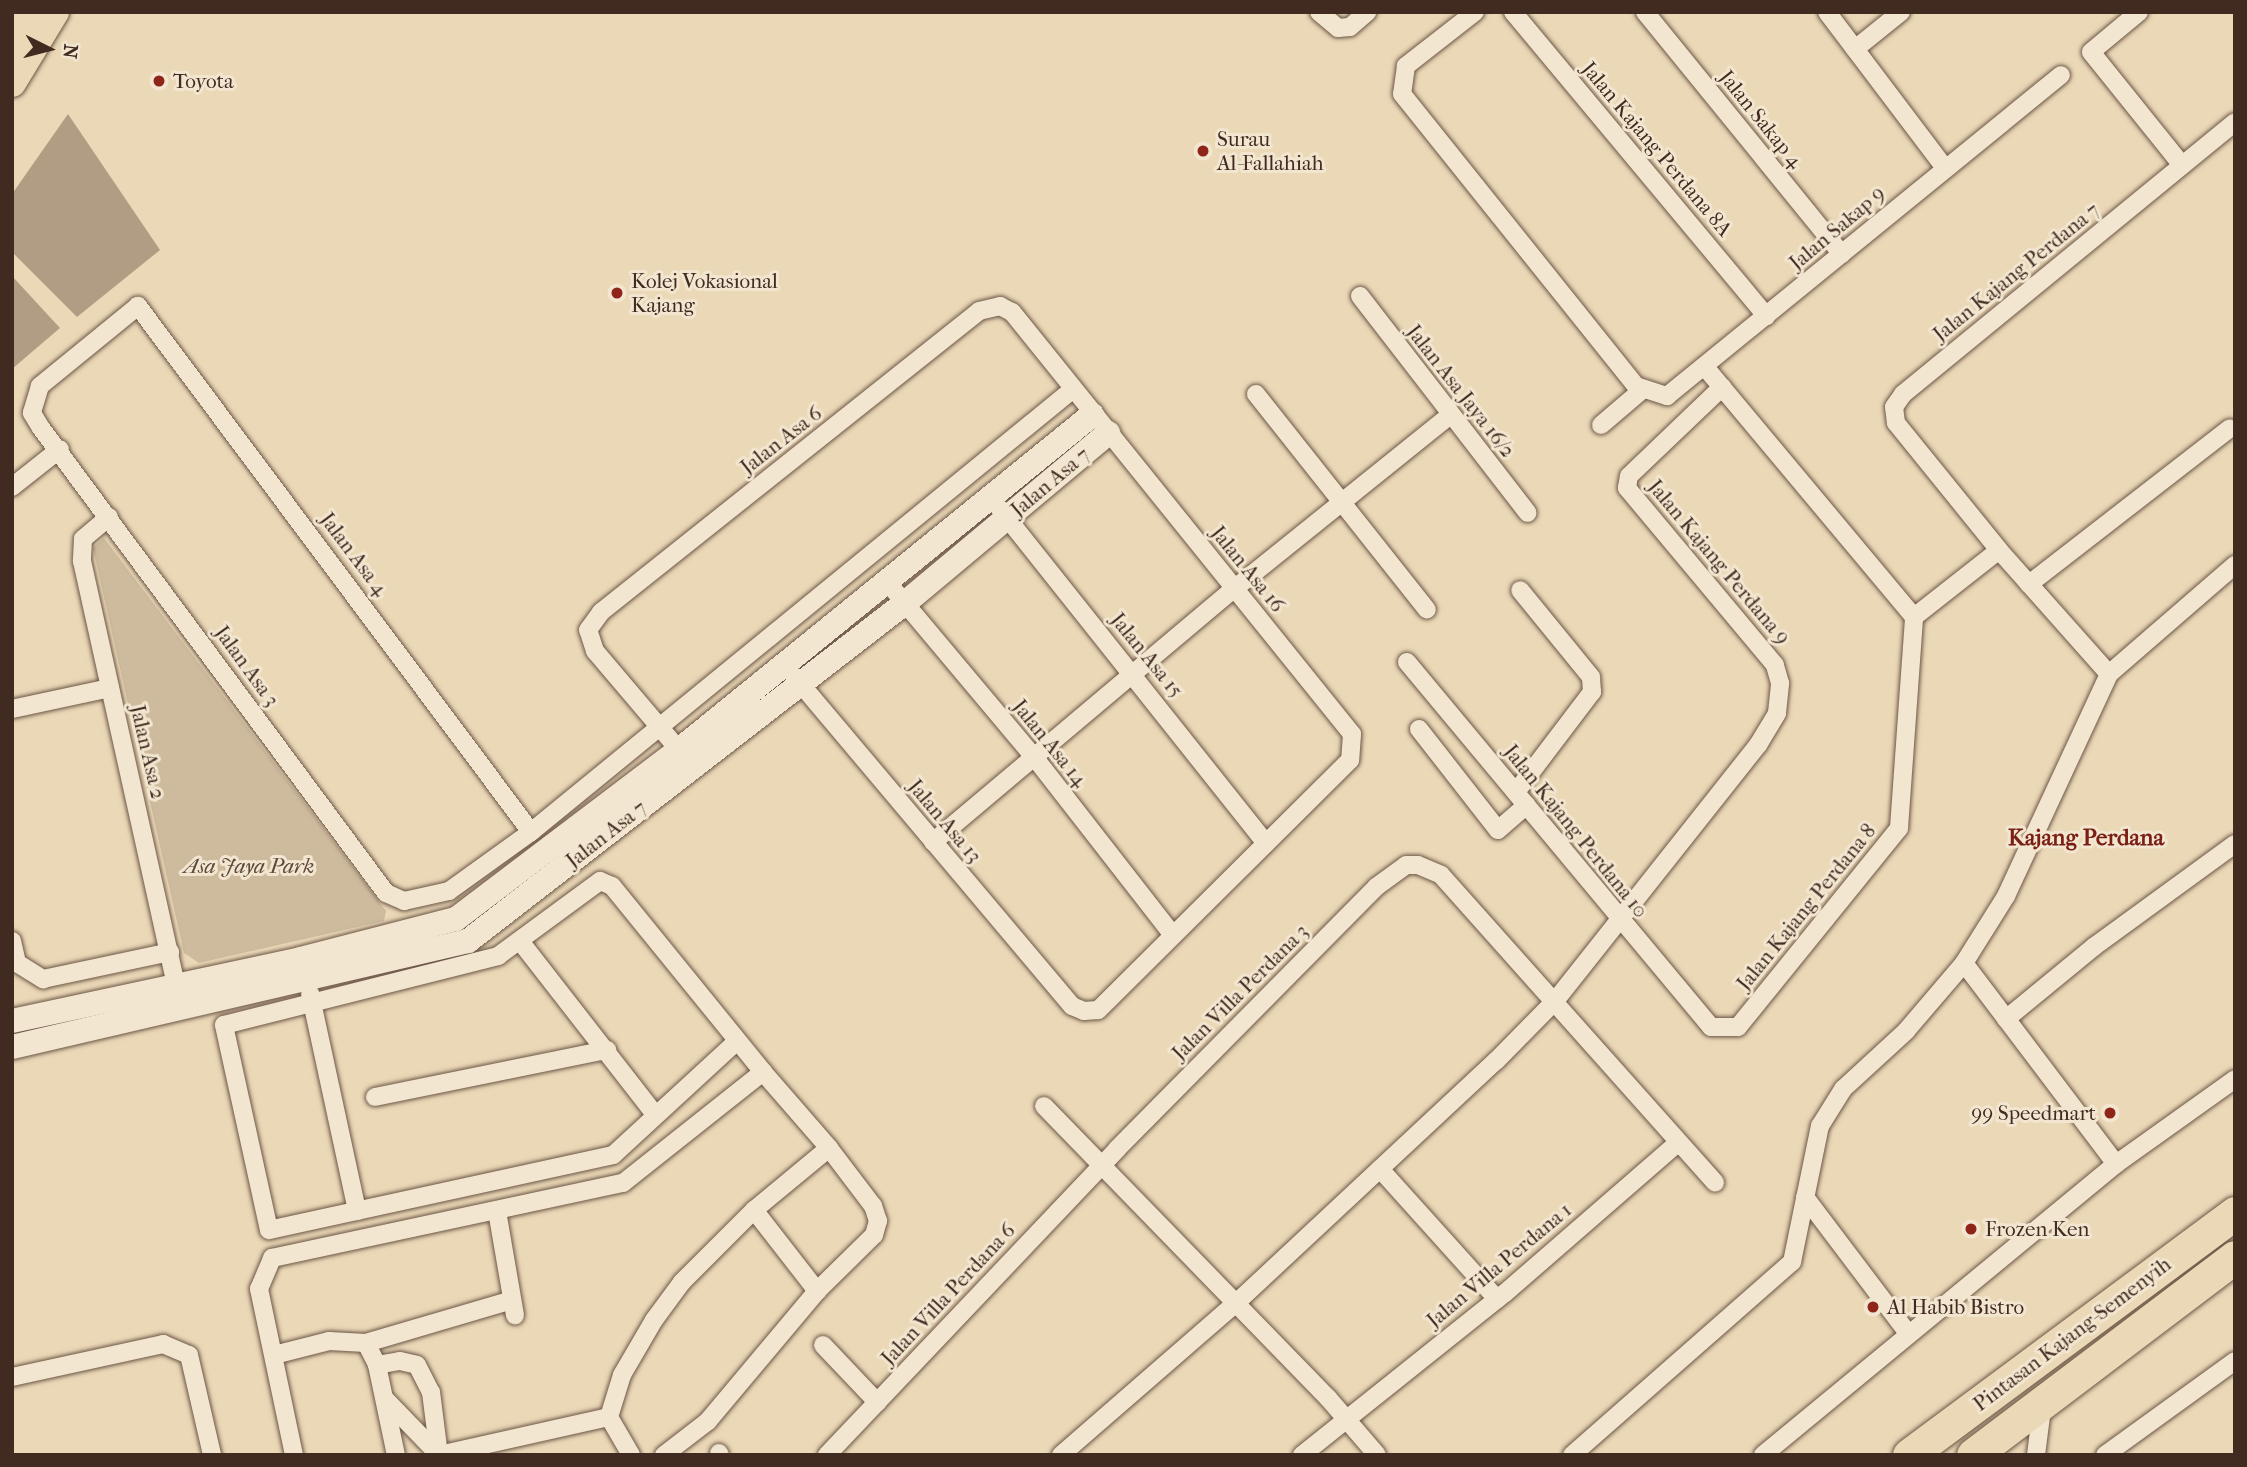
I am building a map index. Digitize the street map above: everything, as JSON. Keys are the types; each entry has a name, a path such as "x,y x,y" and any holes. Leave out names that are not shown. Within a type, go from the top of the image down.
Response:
{"highway":[{"name":"Pintasan Kajang-Semenyih","path":"1909,1455 2235,1213"},
{"name":"Pintasan Kajang-Semenyih","path":"1990,1449 2045,1398 2235,1257"}],"main road":[{"path":"19,72 55,12"},
{"path":"19,72 22,17"}],"street":[{"path":"1319,12 1338,28 1350,27 1367,12"},
{"path":"1475,12 1406,66 1402,94 1639,388 1601,425"},
{"name":"Jalan Kajang Perdana 8A","path":"1513,12 1766,316"},
{"path":"1827,12 1945,168"},
{"path":"1855,49 1901,12"},
{"path":"2139,12 2091,52 2182,166"},
{"name":"Jalan Sakap 4","path":"1654,15 1842,254"},
{"name":"Jalan Sakap 9","path":"1639,388 1667,397 2061,75"},
{"name":"Jalan Kajang Perdana 7","path":"1998,550 1896,422 1894,407 1903,394 2235,122"},
{"name":"Jalan Asa Jaya 16/2","path":"1360,296 1528,513"},
{"name":"Jalan Asa 3","path":"138,306 40,386 32,414 386,894 404,901"},
{"name":"Jalan Asa 4","path":"138,306 531,832"},
{"name":"Jalan Asa 6","path":"658,728 595,651 588,630 601,612 979,311 1000,306 1012,312"},
{"name":"Jalan Asa 16","path":"1012,312 1072,390 1352,734 1350,760 1266,843"},
{"path":"1704,366 1914,617 1998,550 2109,674"},
{"name":"Jalan Kajang Perdana 9","path":"1060,1455 1235,1304 1555,1001 1620,921 1777,713 1780,683 1775,665 1627,488 1629,476 1722,387"},
{"path":"408,944 404,901 449,891 531,832 1072,390"},
{"path":"1256,394 1340,504 1427,610"},
{"path":"933,842 1135,676 1235,589 1450,415"},
{"name":"Jalan Asa 7","path":"14,1039 408,944 456,919 576,845 793,674 888,583 991,498 1100,424"},
{"name":"Jalan Asa 7","path":"576,845 679,750 905,603 1007,518 1100,424"},
{"path":"2029,584 2230,428"},
{"path":"12,487 60,449"},
{"name":"Jalan Asa 15","path":"991,498 1266,843"},
{"name":"Jalan Asa 2","path":"109,517 83,539 80,550 179,998"},
{"path":"1572,1455 1792,1262 1820,1126 1843,1089 1906,1031 1964,963 2006,896 2109,674 2235,565"},
{"name":"Jalan Asa 14","path":"888,583 1035,758 1172,935"},
{"path":"1419,729 1498,830 1592,692 1591,677 1520,590"},
{"name":"Jalan Kajang Perdana 8","path":"1711,1027 1738,1027 1899,828 1914,617"},
{"name":"Jalan Kajang Perdana 10","path":"1407,662 1711,1027"},
{"name":"Jalan Asa 13","path":"793,674 1072,1006 1098,1010 1172,935"},
{"path":"12,709 110,688"},
{"path":"658,728 679,750"},
{"path":"1172,935 1266,843"},
{"path":"2006,1019 2095,946 2235,844"},
{"name":"Jalan Villa Perdana 3","path":"1102,1164 1376,887 1396,870 1418,865 1441,875 1555,1001"},
{"path":"664,1455 708,1421 817,1291 874,1235 878,1221 873,1206 829,1148 736,1042 612,886 600,881 498,956 223,1025 269,1230 613,1154 654,1113 736,1042"},
{"path":"12,941 17,963 43,979 170,952"},
{"path":"520,941 654,1113"},
{"path":"1964,963 2116,1164"},
{"path":"303,970 313,1004 358,1211"},
{"path":"1555,1001 1715,1184"},
{"path":"374,1097 607,1050"},
{"path":"294,1455 259,1289 272,1258 623,1183 763,1072"},
{"path":"1763,1455 1928,1316 2116,1164 2235,1079"},
{"path":"1044,1107 1102,1164 1345,1418 1377,1455"},
{"name":"Jalan Villa Perdana 1","path":"1302,1455 1497,1299 1679,1142"},
{"path":"631,1455 609,1417 622,1375 654,1320 682,1282 754,1210 829,1148"},
{"name":"Jalan Villa Perdana 6","path":"827,1455 1102,1164"},
{"path":"1380,1169 1497,1299"},
{"path":"461,1189 468,1217"},
{"path":"1805,1197 1908,1333"},
{"path":"754,1210 817,1291"},
{"path":"274,1355 328,1341 366,1343 514,1307 497,1211"},
{"path":"366,1343 377,1365 396,1455"},
{"path":"12,1377 163,1344 189,1355 212,1455"},
{"path":"822,1345 877,1402"},
{"path":"377,1365 400,1361 417,1365 431,1392 439,1455"},
{"path":"2105,1455 2235,1361"},
{"path":"2036,1455 2036,1423 2045,1398"},
{"path":"385,1399 439,1455"},
{"path":"439,1455 609,1417"}],"green space":[{"name":"Asa Jaya Park","path":"104,538 386,911 384,921 199,963 184,953 93,548"}],"shaded area":[{"path":"68,114 160,250 77,317 12,252 12,194"},
{"path":"12,276 60,328 12,369"}],"place":[{"name":"Toyota","path":"159,81"},
{"name":"Surau Al-Fallahiah","path":"1203,151"},
{"name":"Kolej Vokasional Kajang","path":"617,293"},
{"name":"99 Speedmart","path":"2110,1113"},
{"name":"Frozen Ken","path":"1971,1229"},
{"name":"Al Habib Bistro","path":"1873,1307"}],"district":[{"name":"Kajang Perdana","path":"2086,838"}]}
